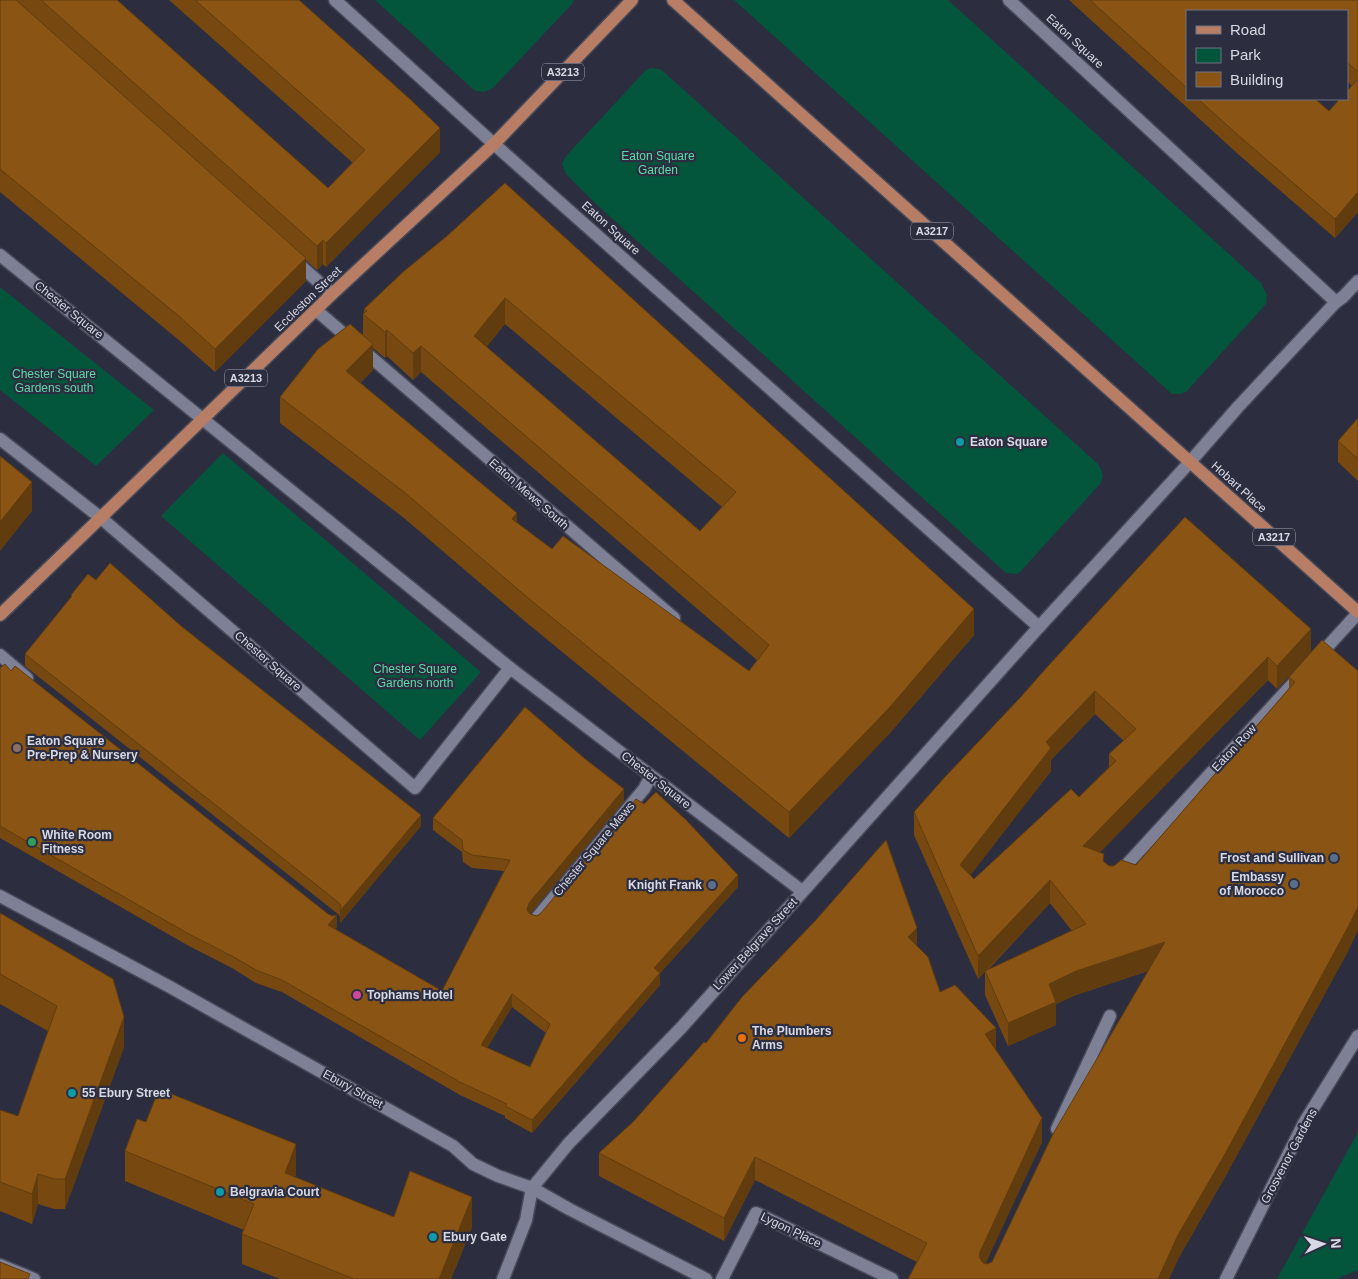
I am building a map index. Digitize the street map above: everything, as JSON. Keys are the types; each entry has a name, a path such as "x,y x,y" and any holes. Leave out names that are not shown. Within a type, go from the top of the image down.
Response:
{"main road":[{"name":"Eccleston Street","path":"0,615 332,294 494,144 632,0"},
{"name":"A3217","path":"673,0 1190,462"},
{"name":"Hobart Place","path":"1190,462 1358,612"}],"street":[{"name":"Eaton Square","path":"335,0 494,144 1039,627"},
{"name":"Eaton Square","path":"1009,0 1336,302"},
{"path":"283,250 332,294"},
{"name":"Chester Square","path":"0,255 510,668 802,891"},
{"path":"1039,627 1238,407 1358,281"},
{"name":"Eaton Mews South","path":"316,310 683,626"},
{"name":"Chester Square","path":"0,440 101,518 415,788 510,668"},
{"name":"Eaton Row","path":"1110,882 1358,612"},
{"name":"Lower Belgrave Street","path":"503,1279 526,1220 532,1188 569,1143 681,1028 1039,627"},
{"path":"0,655 38,687"},
{"name":"Chester Square Mews","path":"535,920 652,776"},
{"name":"Ebury Street","path":"0,896 170,986 446,1142 473,1164 498,1176 532,1188 568,1209 706,1279"},
{"path":"1053,1139 1110,1016"},
{"name":"Grosvenor Gardens","path":"1226,1279 1304,1123 1358,1036"},
{"name":"Lygon Place","path":"722,1279 756,1213 892,1279"},
{"path":"0,1265 34,1279"}],"green space":[{"path":"375,0 574,0 493,88 484,92 475,91"},
{"path":"734,0 948,0 1261,283 1267,295 1266,304 1186,392 1172,394"},
{"name":"Eaton Square Garden","path":"651,68 660,69 664,72 1098,464 1103,476 1100,484 1020,572 1017,574 1006,573 595,203 566,174 562,164 566,156 646,70"},
{"name":"Chester Square Gardens south","path":"0,287 154,410 96,466 0,390"},
{"name":"Chester Square Gardens north","path":"223,453 481,672 420,740 161,516"},
{"path":"1358,1132 1358,1270 1336,1279 1277,1279"}],"building":[{"path":"0,0 16,0 306,258 215,349 180,317 0,169"},
{"path":"41,0 117,0 328,188 365,150 195,0 299,0 440,128 326,243 323,240 317,246"},
{"path":"1090,0 1358,0 1358,72 1348,63 1348,10 1186,10 1186,87"},
{"path":"1358,79 1358,192 1335,219 1199,100 1316,100 1329,111 1339,100 1348,100 1348,90"},
{"path":"505,183 974,609 890,707 789,812 527,597 404,492 280,397 318,349 350,324 373,344 346,371 517,513 512,519 552,549 563,536 749,671 769,645 421,346 413,353 387,330 385,332 363,314 367,311 364,309 403,272 447,236","holes":["505,298 736,492 700,531 474,336"]},
{"path":"1358,418 1358,459 1338,441"},
{"path":"0,456 32,482 0,522"},
{"path":"1185,517 1311,629 1277,666 1268,657 1083,846 1104,854 1103,861 1109,866 1114,866 1121,860 1136,865 1295,682 1289,677 1322,640 1358,671 1358,907 1225,1154 1178,1235 1158,1279 908,1279 927,1243 755,1157 724,1218 599,1153 633,1122 704,1042 706,1043 742,997 816,920 886,840 917,928 908,937 928,957 940,992 955,985 996,1028 985,1034 1042,1118 980,1252 979,1257 983,1263 992,1262 1053,1134 1165,942 1076,971 1049,984 1056,1002 1008,1023 985,971 1086,924 1050,880 978,956 914,812","holes":["1095,691 1136,729 1109,754 1116,761 1079,797 1071,789 974,879 960,865 1051,748 1046,742"]},
{"path":"110,563 181,626 421,815 340,911 341,906 338,902 25,654 88,574 96,580"},
{"path":"5,664 11,671 15,666 328,914 332,916 337,915 328,925 442,991 510,860 472,855 463,850 462,840 433,818 525,707 584,758 624,789 529,903 527,910 530,914 537,916 541,913 636,799 644,804 656,792 686,820 738,875 654,968 660,973 532,1120 505,1106 507,1104 460,1082 282,980 256,970 189,934 0,826 0,668","holes":["512,994 550,1024 530,1067 481,1045"]},
{"name":"55 Ebury Street","path":"0,913 113,979 124,1017 65,1179 54,1179 38,1174 32,1194 0,1182 0,1110 18,1116 57,1006 0,974"},
{"path":"159,1089 296,1144 285,1173 394,1217 410,1171 472,1197 439,1279 354,1279 242,1234 254,1204 125,1151 137,1119 146,1122"},
{"path":"0,1262 30,1274 28,1279 0,1279"}],"place":[{"name":"Eaton Square","path":"960,442"},
{"name":"Eaton Square Pre-Prep & Nursery","path":"17,748"},
{"name":"White Room Fitness","path":"32,842"},
{"name":"Frost and Sullivan","path":"1334,858"},
{"name":"Embassy of Morocco","path":"1294,884"},
{"name":"Knight Frank","path":"712,885"},
{"name":"Tophams Hotel","path":"357,995"},
{"name":"The Plumbers Arms","path":"742,1038"},
{"name":"55 Ebury Street","path":"72,1093"},
{"name":"Belgravia Court","path":"220,1192"},
{"name":"Ebury Gate","path":"433,1237"}]}
